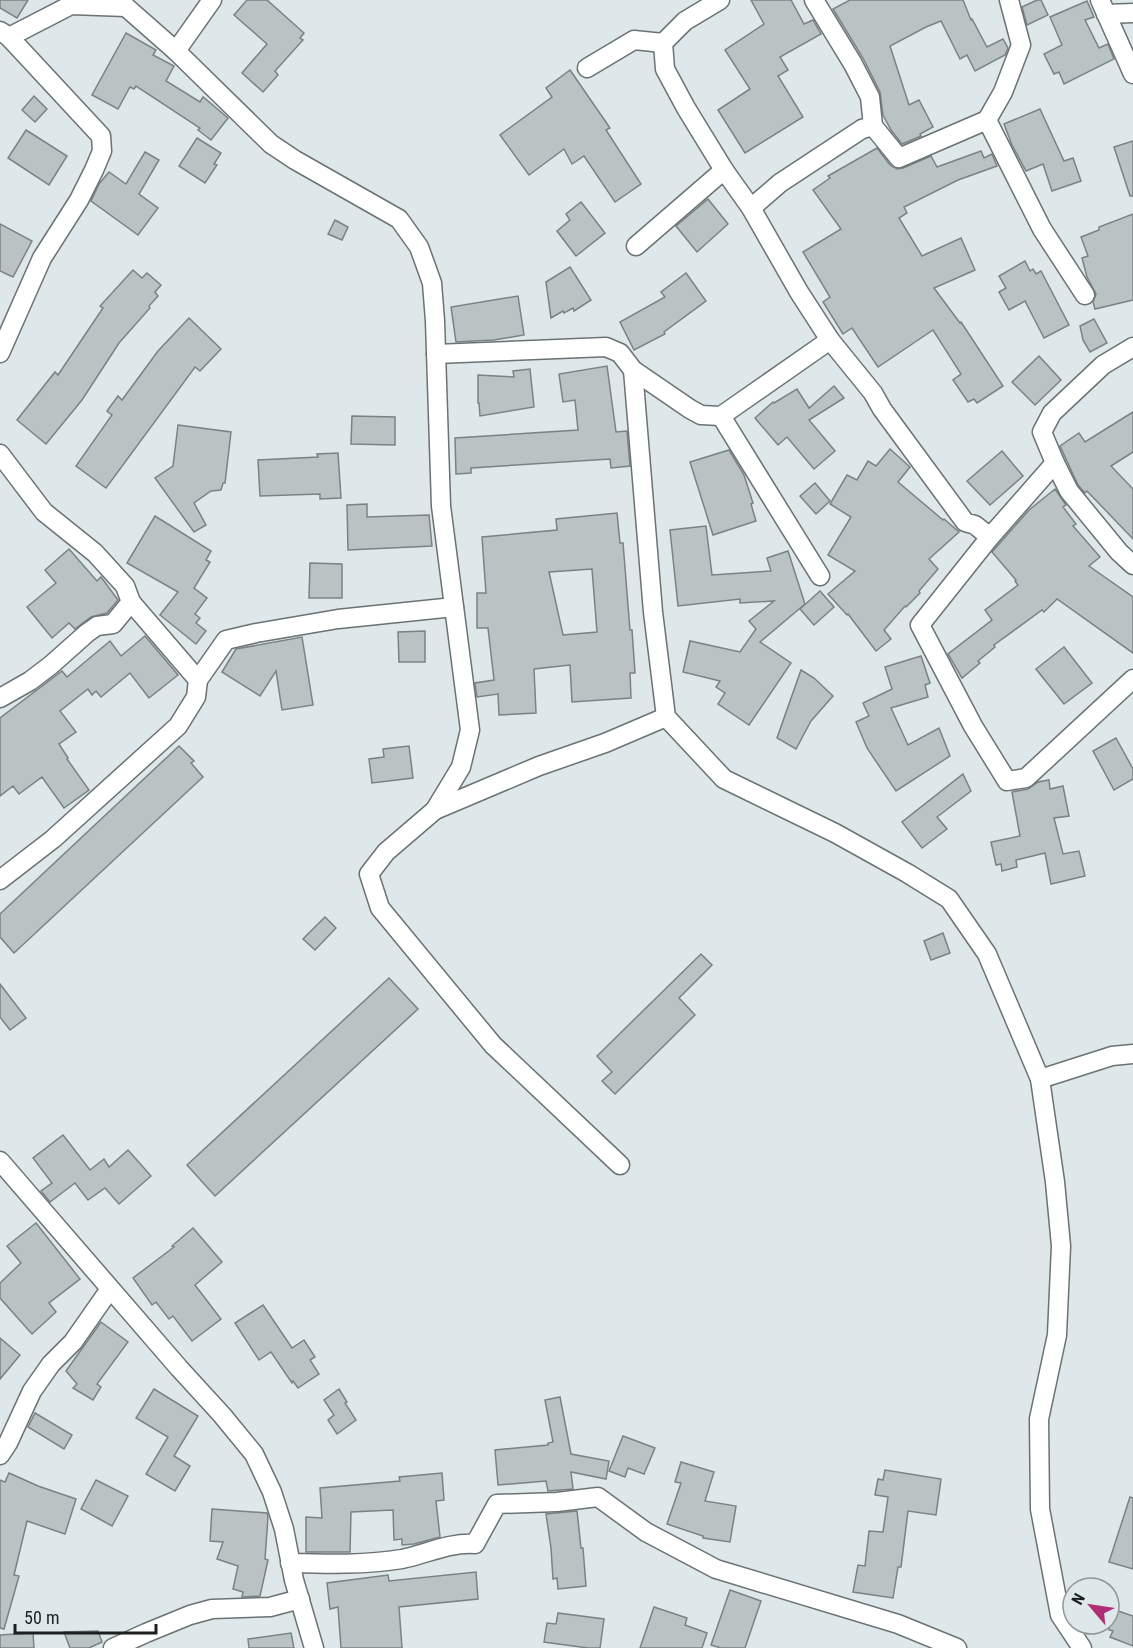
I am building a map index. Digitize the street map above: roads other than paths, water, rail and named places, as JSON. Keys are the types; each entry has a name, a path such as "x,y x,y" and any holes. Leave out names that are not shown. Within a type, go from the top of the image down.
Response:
{"street":[{"path":"176,51 212,0"},
{"path":"720,0 685,21 663,43 664,69 830,340 873,393 888,418 965,522 975,525 990,537"},
{"path":"814,0 870,97 873,126 899,158 987,120 1003,92 1022,45 1009,0"},
{"path":"0,353 42,258 79,200 102,151 101,136 4,34 72,3 122,3 176,51 271,144 399,219 419,247 432,283 441,507 470,730 461,767 435,810"},
{"path":"1103,7 1133,13"},
{"path":"1103,7 1133,74"},
{"path":"586,68 634,40 663,43"},
{"path":"987,120 1042,229 1085,295"},
{"path":"751,208 780,183 862,129 873,126"},
{"path":"636,246 724,170"},
{"path":"436,354 606,347 620,353 633,370 690,409 701,415 721,416 830,340"},
{"path":"1133,347 1103,365 1052,413 1042,432 1069,491 1119,552 1133,565"},
{"path":"633,370 653,612 666,717 723,779 835,833 908,873 948,899 987,954 1040,1079 1055,1182 1061,1246 1057,1335 1039,1419 1040,1509 1060,1616 1082,1648"},
{"path":"721,416 820,576"},
{"path":"0,454 44,512 95,553 125,586 131,602 198,680"},
{"path":"1055,463 990,537 920,626 973,726 1007,781 1026,778 1133,679"},
{"path":"0,698 30,681 97,626 113,624 131,602"},
{"path":"0,880 53,839 178,726 196,697 198,680 226,640 338,619 454,607"},
{"path":"620,1165 493,1045 380,908 369,874 386,852 435,810 539,766 605,743 666,717"},
{"path":"1040,1079 1112,1056 1133,1054"},
{"path":"0,1161 254,1454 272,1492 284,1529 290,1563 314,1648"},
{"path":"0,1455 32,1391 51,1364 73,1342 110,1288"},
{"path":"290,1563 385,1561 464,1543 475,1544 497,1504 557,1502 598,1497 646,1532 716,1569 898,1624 957,1648"},
{"path":"113,1648 157,1628 212,1609 263,1607 300,1599"}]}
